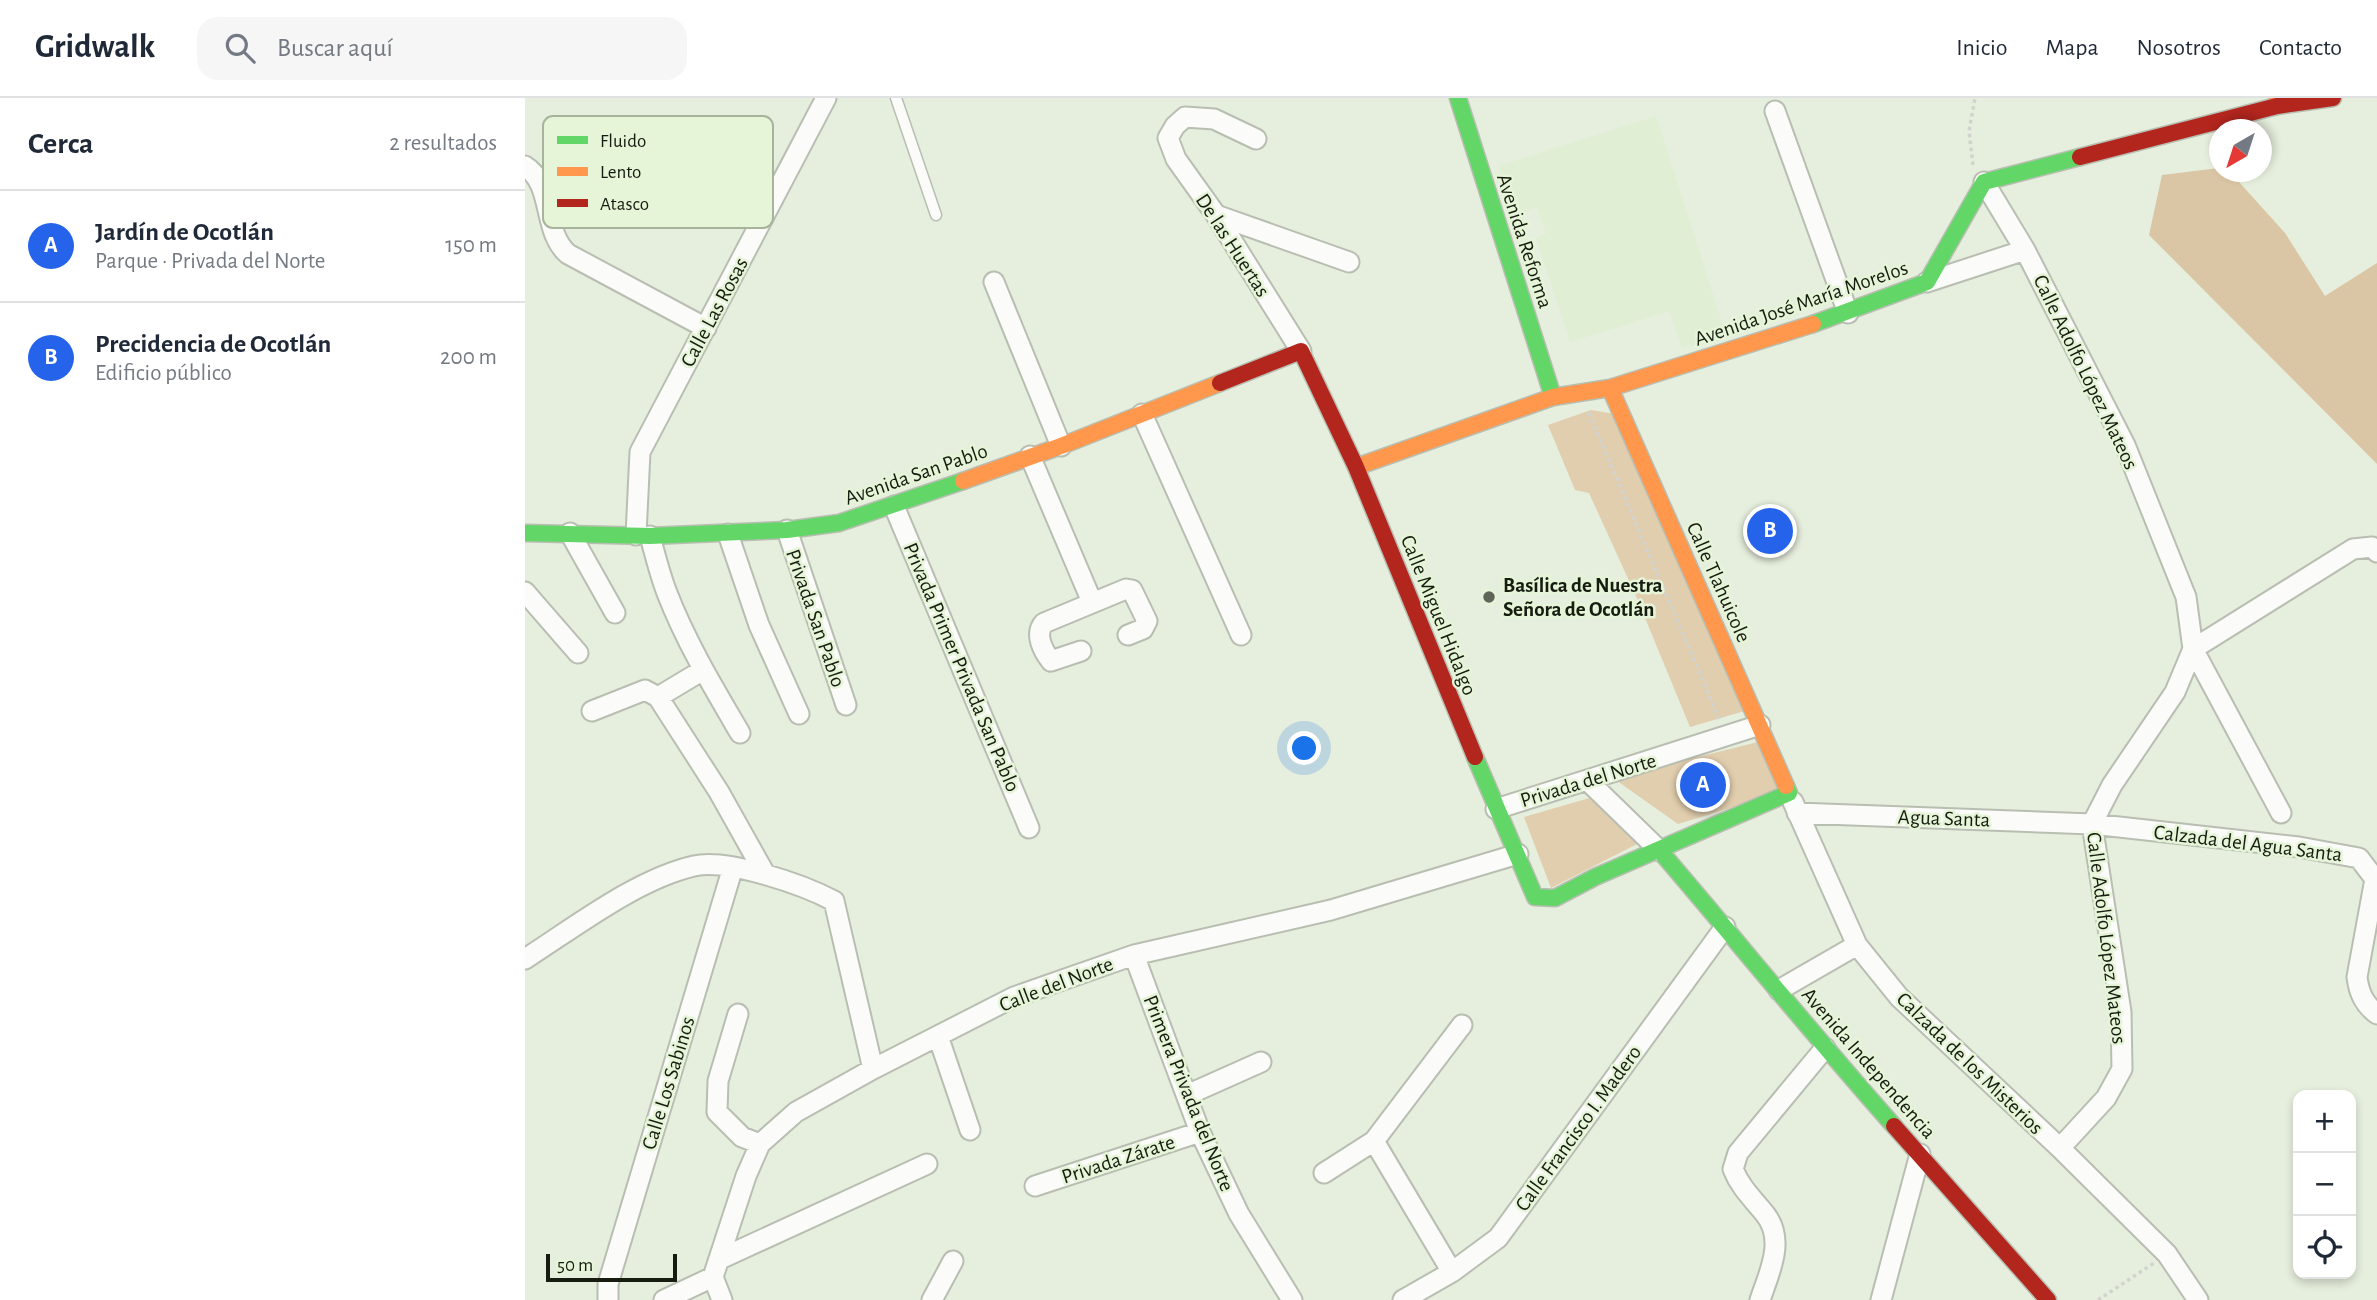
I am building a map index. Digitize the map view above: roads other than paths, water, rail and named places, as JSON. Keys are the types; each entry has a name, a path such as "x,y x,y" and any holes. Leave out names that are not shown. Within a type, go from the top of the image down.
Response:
{"street":[{"name":"Calle Las Rosas","path":"773,200 826,98"},
{"name":"Avenida Reforma","path":"1458,98 1553,397"},
{"path":"1984,182 2278,102 2333,98"},
{"path":"1775,111 1848,313"},
{"name":"De las Huertas","path":"1256,139 1215,119 1185,117 1168,138 1176,159 1216,215 1301,351"},
{"path":"525,166 535,173 543,193"},
{"name":"Avenida José María Morelos","path":"1356,467 1553,397 1610,388 1848,313 1927,282 1984,182"},
{"name":"Calle Adolfo López Mateos","path":"1984,182 2025,250 2126,445 2186,597 2193,649 2281,813"},
{"path":"1216,215 1349,262"},
{"path":"552,228 557,245 568,254 706,328"},
{"name":"Calle Las Rosas","path":"740,733 702,670 643,535 640,452 758,228"},
{"path":"1927,282 2025,250"},
{"path":"994,282 1061,446"},
{"name":"Avenida San Pablo","path":"525,533 729,534 839,523 1061,446 1301,351"},
{"name":"Calle Miguel Hidalgo","path":"1301,351 1356,467 1496,809 1535,897 1555,898 1595,877 1660,851"},
{"name":"Calle Tlahuicole","path":"1610,388 1789,793"},
{"path":"1142,414 1241,635"},
{"path":"1030,456 1092,602"},
{"name":"Privada Primer Privada San Pablo","path":"894,506 1030,828"},
{"name":"Privada San Pablo","path":"787,530 846,705"},
{"path":"570,533 615,613"},
{"path":"729,534 759,625 799,714"},
{"path":"2193,649 2353,549 2372,547 2377,552"},
{"path":"1081,651 1051,661 1038,634 1039,628 1044,623 1126,589 1132,590 1147,625 1128,635"},
{"path":"525,592 578,653"},
{"name":"Calle Adolfo López Mateos","path":"2060,1148 2106,1098 2122,1069 2121,1012 2092,824 2112,785 2175,692 2193,649"},
{"path":"659,697 702,670"},
{"path":"592,711 645,690 659,697 719,792 765,874"},
{"name":"Privada del Norte","path":"1496,809 1760,725"},
{"path":"1588,781 1660,851 1789,793"},
{"name":"Calzada de los Misterios","path":"1789,793 1857,945 1899,996 2060,1148 2167,1254 2198,1300"},
{"name":"Agua Santa","path":"1797,813 2092,824"},
{"name":"Calzada del Agua Santa","path":"2092,824 2299,848 2359,858 2375,879 2357,977 2359,992 2369,1008 2377,1014"},
{"name":"Avenida Independencia","path":"1660,851 1825,1048 2048,1300"},
{"name":"Calle del Norte","path":"717,1268 746,1176 760,1144 796,1112 873,1069 1014,997 1134,955 1331,911 1518,854"},
{"path":"525,959 646,883 697,865 733,867 765,874 818,892 834,901 873,1069"},
{"name":"Calle Los Sabinos","path":"608,1300 608,1284 733,867"},
{"name":"Calle Francisco I. Madero","path":"1403,1300 1452,1272 1498,1238 1725,927"},
{"path":"1779,990 1857,945"},
{"name":"Primera Privada del Norte","path":"1134,955 1201,1132 1239,1214 1292,1300"},
{"path":"738,1014 718,1082 717,1112 742,1137 760,1144"},
{"path":"1324,1173 1374,1141 1462,1025"},
{"path":"938,1036 970,1130"},
{"path":"1760,1300 1775,1253 1775,1235 1768,1217 1739,1183 1733,1169 1738,1153 1825,1048"},
{"path":"1187,1095 1261,1062"},
{"name":"Privada Zárate","path":"1035,1186 1201,1132"},
{"path":"1374,1141 1452,1272"},
{"path":"1881,1300 1920,1154"},
{"path":"664,1300 717,1268 927,1164"},
{"path":"932,1300 953,1261"},
{"path":"717,1268 722,1300"}],"lane":[{"path":"896,98 936,215"}],"place":[{"name":"Precidencia de Ocotlán","path":"1770,531"},
{"name":"Basílica de Nuestra Señora de Ocotlán","path":"1489,597"},
{"name":"Jardín de Ocotlán","path":"1703,785"}]}
